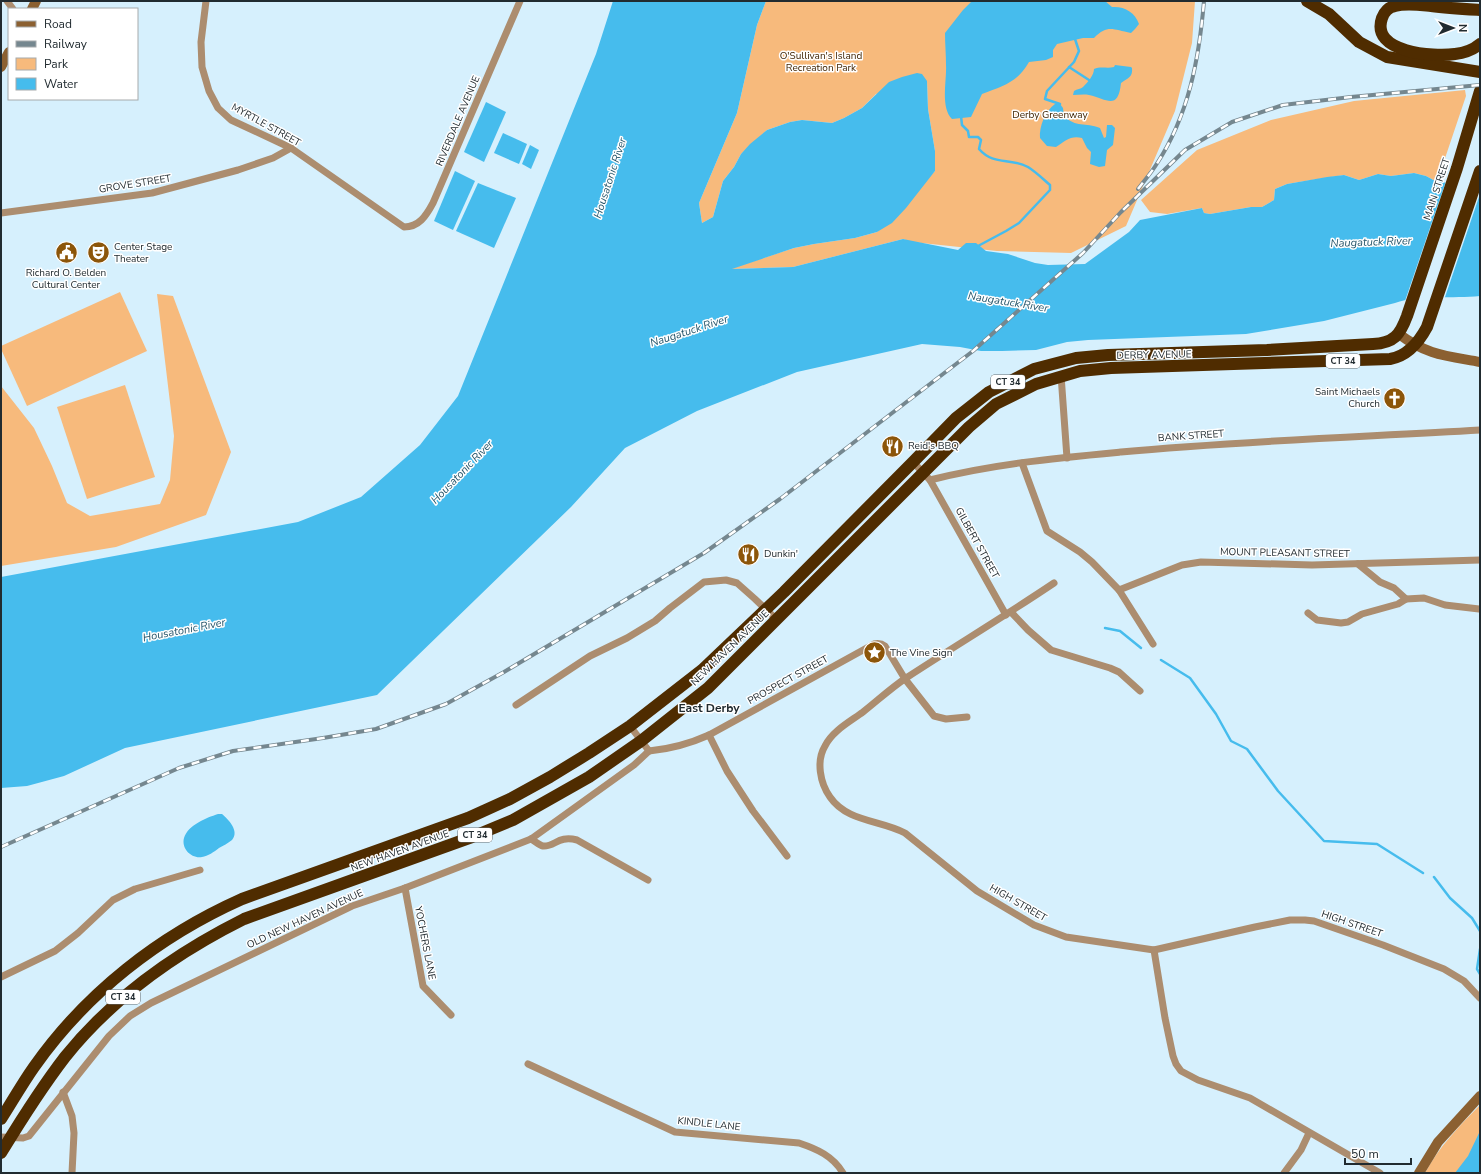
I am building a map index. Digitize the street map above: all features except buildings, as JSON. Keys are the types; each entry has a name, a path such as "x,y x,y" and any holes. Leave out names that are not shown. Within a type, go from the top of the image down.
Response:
{"highway":[{"path":"1307,1 1329,14 1359,42 1387,57 1480,72"},
{"path":"1480,10 1418,5 1395,5 1389,8 1382,17 1381,24 1384,37 1393,46 1412,51 1454,54 1465,52 1480,44"},
{"name":"MAIN STREET","path":"1399,334 1407,316 1455,174 1480,93"},
{"name":"CT 34","path":"1415,345 1427,327 1480,172"},
{"name":"DERBY AVENUE","path":"913,462 956,418 990,392 1034,369 1076,358 1267,350 1384,343 1399,334"},
{"name":"DERBY AVENUE","path":"927,477 969,427 996,404 1036,384 1061,375 1080,371 1111,368 1392,359 1405,354 1415,345"},
{"path":"1267,350 1268,364"},
{"path":"1128,355 1128,368"},
{"name":"NEW HAVEN AVENUE","path":"1,1119 34,1067 74,1017 94,996 154,948 185,928 229,905 433,832 510,799 550,777 630,726 702,670 766,610 913,462"},
{"name":"NEW HAVEN AVENUE","path":"1,1153 6,1138 65,1057 88,1031 130,991 177,956 216,933 244,919 446,847 513,820 589,777 641,741 708,688 776,620 927,477"},
{"path":"290,882 295,900"}],"main road":[{"path":"1,67 8,54"},
{"path":"1399,334 1415,345 1434,353 1480,362"},
{"path":"1419,1173 1438,1142 1480,1096"}],"street":[{"name":"MYRTLE STREET","path":"206,1 201,42 202,67 208,90 218,108 231,120 291,148 396,223"},
{"name":"RIVERDALE AVENUE","path":"396,223 404,227 412,227 418,224 426,215 439,190 520,1"},
{"name":"GROVE STREET","path":"1,213 152,193 238,170 273,158 291,148"},
{"path":"1061,375 1067,458"},
{"name":"BANK STREET","path":"927,477 1022,463 1203,445 1480,430"},
{"path":"913,462 927,477"},
{"path":"1022,463 1047,531 1080,552 1092,562 1119,590 1153,644"},
{"name":"GILBERT STREET","path":"927,477 1008,614 1051,650 1119,672 1140,691"},
{"name":"MOUNT PLEASANT STREET","path":"1119,590 1182,565 1201,562 1312,565 1480,560"},
{"path":"1358,564 1380,582 1394,588 1406,598"},
{"path":"516,705 590,656 627,638 655,621 704,582 719,580 732,581 741,586 776,620"},
{"name":"HIGH STREET","path":"1054,583 905,679 835,734 825,746 820,760 822,778 828,793 835,803 842,809 856,816 898,829 905,833 977,891 1034,925 1066,937 1154,950 1290,920 1314,921 1383,945 1444,969 1464,981 1480,998"},
{"path":"1308,613 1317,620 1341,623 1348,622 1362,614 1398,604 1406,598 1424,598 1445,605 1479,609"},
{"name":"PROSPECT STREET","path":"649,751 674,748 709,736 874,644 882,644 885,646 905,679 934,716 946,719 967,717"},
{"path":"630,726 649,751"},
{"path":"709,736 727,771 753,811 787,856"},
{"name":"OLD NEW HAVEN AVENUE","path":"6,1138 23,1138 29,1136 109,1036 130,1016 151,1003 352,906 405,888 532,839 634,765 649,751"},
{"path":"532,839 542,846 549,845 562,838 577,840 648,880"},
{"path":"1,977 55,951 78,933 113,900 135,889 200,870"},
{"name":"YOCHERS LANE","path":"405,888 423,986 451,1015"},
{"path":"1154,950 1173,1056 1176,1064 1182,1071 1198,1080 1250,1098 1380,1173"},
{"name":"KINDLE LANE","path":"528,1064 674,1132 798,1143 815,1148 828,1156 843,1173"},
{"path":"63,1092 72,1116 74,1133 72,1173"},
{"path":"1284,1173 1301,1150 1309,1133"}],"green space":[{"name":"Derby Greenway","path":"766,1 1195,1 1192,43 1175,111 1126,226 1071,253 997,251 912,242 903,239 793,267 730,269 794,248 855,238 877,232 935,171 935,151 928,109 927,81 876,94 862,108 832,123 802,120 790,122 767,130 741,154 734,167 723,181 713,217 702,223 699,203 737,113 757,25"},
{"path":"1465,90 1466,96 1437,182 1426,176 1414,173 1391,176 1378,174 1359,180 1344,175 1287,184 1275,189 1274,200 1262,207 1251,207 1210,214 1204,213 1202,208 1167,214 1150,212 1141,200 1197,150 1271,120 1354,101"},
{"path":"120,292 147,351 27,406 1,346"},
{"path":"157,294 173,296 231,452 206,515 116,547 1,566 1,386 34,428 67,503 90,516 160,504 170,480 174,436"},
{"path":"125,385 155,477 87,499 57,407"},
{"path":"1480,1105 1480,1173 1425,1173 1443,1146"}],"water":[{"path":"613,1 766,1 757,25 737,113 699,203 702,223 713,217 723,181 734,167 741,154 750,144 767,130 790,122 802,120 832,123 862,108 889,82 917,73 922,74 927,81 928,109 935,151 935,171 906,208 892,223 877,232 855,238 794,248 732,269 793,267 903,239 958,250 966,243 976,243 986,251 1008,254 1035,263 1048,265 1085,264 1129,232 1140,220 1202,208 1204,213 1210,214 1251,207 1262,207 1274,200 1275,189 1287,184 1327,177 1344,175 1359,180 1378,174 1391,176 1414,173 1426,176 1437,182 1480,185 1480,296 1405,300 1324,321 1246,334 1088,340 1067,342 1036,350 981,351 960,347 922,344 797,372 697,411 625,448 571,507 377,695 125,748 64,776 27,786 1,788 1,577 298,522 361,497 420,445 458,396 596,54"},
{"path":"972,1 1105,1 1112,7 1125,9 1132,13 1139,24 1131,33 1107,29 1094,38 1083,38 1057,44 1053,50 1053,57 1046,60 1029,62 1025,69 1015,79 1003,86 982,94 971,117 952,119 948,114 945,101 945,33"},
{"path":"1115,65 1131,67 1132,73 1130,77 1121,83 1120,92 1114,100 1111,101 1087,95 1073,95 1074,91 1082,88 1089,81 1094,69 1111,68"},
{"path":"486,102 506,112 484,162 464,152"},
{"path":"1055,104 1060,104 1063,108 1064,116 1068,120 1100,128 1104,138 1106,137 1107,125 1112,125 1115,128 1113,145 1107,150 1105,166 1099,167 1090,164 1091,152 1087,148 1082,138 1071,138 1056,147 1047,146 1040,138 1043,120 1051,107"},
{"path":"503,133 527,144 519,164 494,153"},
{"path":"530,145 539,150 531,169 522,164"},
{"path":"455,171 475,181 453,230 434,221"},
{"path":"478,183 516,198 494,248 456,231"},
{"path":"218,814 222,814 232,826 235,833 234,837 232,840 206,856 198,857 191,855 184,846 184,838 186,833 198,823"},
{"path":"1480,1131 1480,1173 1455,1173 1468,1156"}],"pier":[{"path":"1446,181 1480,183 1480,194 1444,300 1405,301"}],"waterway":[{"path":"1060,104 1045,99 1047,91 1074,62 1079,51 1075,39"},
{"path":"1069,67 1089,80"},
{"path":"961,116 962,125 968,131 969,137 978,137 981,140 979,149 990,158 1014,162 1028,167 1050,185 1050,190 1019,223 978,246"},
{"path":"1105,628 1120,631 1141,648"},
{"path":"1161,660 1190,678 1216,714 1231,741 1247,749 1278,791 1324,841 1377,844 1423,873"},
{"path":"1434,877 1450,898 1472,918 1480,931"},
{"path":"1480,949 1477,969 1480,974"}],"railway":[{"path":"1138,189 1154,168 1177,126 1195,65 1204,1"},
{"path":"1,847 179,768 233,751 376,729 446,704 504,672 704,553 780,499 973,351 1083,253 1121,212 1185,150 1232,122 1283,105 1480,85"}],"place":[{"name":"Richard O. Belden Cultural Center","path":"66,253"},
{"name":"Center Stage Theater","path":"99,253"},
{"name":"Saint Michaels Church","path":"1395,398"},
{"name":"Reid's BBQ","path":"893,446"},
{"name":"Dunkin'","path":"749,554"},
{"name":"The Vine Sign","path":"875,653"}],"district":[{"name":"East Derby","path":"709,708"}],"park label":[{"name":"O'Sullivan's Island Recreation Park","path":"821,62"}],"water label":[{"name":"Housatonic River","path":"610,178"},
{"name":"Naugatuck River","path":"1371,242"},
{"name":"Naugatuck River","path":"1008,302"},
{"name":"Naugatuck River","path":"689,331"},
{"name":"Housatonic River","path":"462,472"},
{"name":"Housatonic River","path":"184,630"}]}
